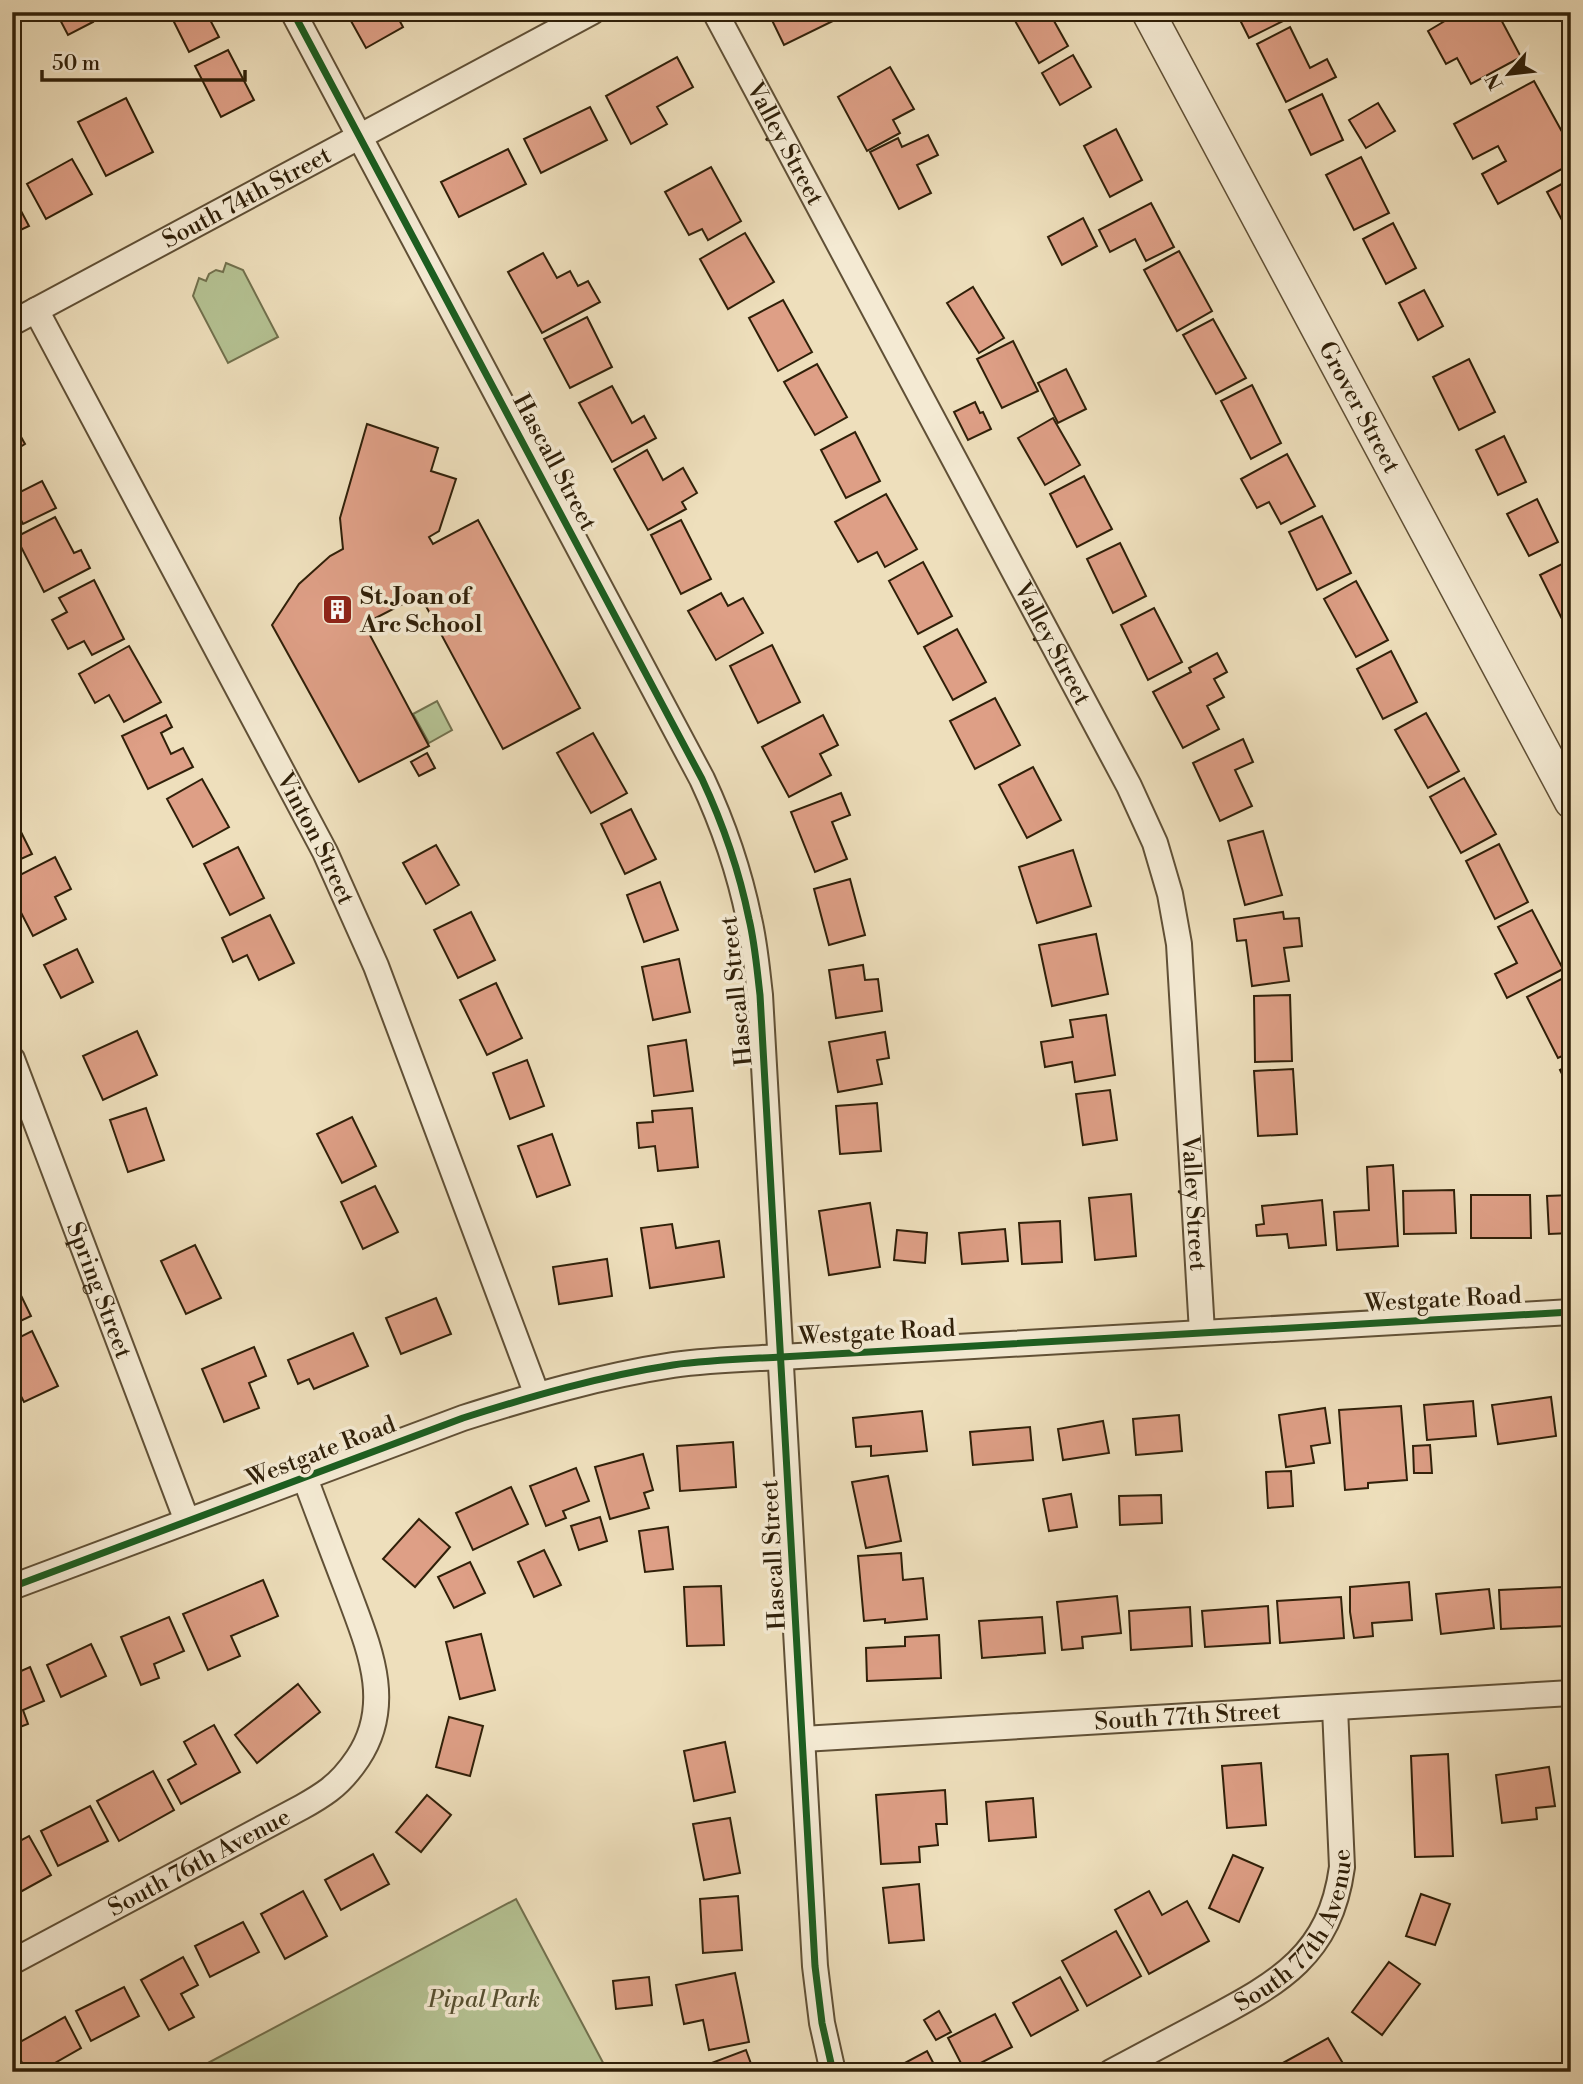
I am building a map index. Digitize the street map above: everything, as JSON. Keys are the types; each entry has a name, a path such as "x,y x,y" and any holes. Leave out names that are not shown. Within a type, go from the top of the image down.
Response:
{"street":[{"name":"Hascall Street","path":"293,12 696,767 718,813 737,866 750,921 760,995 815,1966 822,2023 833,2072"},
{"name":"South 74th Street","path":"12,323 592,12"},
{"name":"Valley Street","path":"715,12 1123,773 1154,843 1170,894 1179,944 1202,1332"},
{"name":"Grover Street","path":"1148,12 1571,802"},
{"name":"Vinton Street","path":"36,310 325,852 376,966 537,1395"},
{"name":"Spring Street","path":"12,1059 187,1521"},
{"name":"Westgate Road","path":"12,1587 463,1418 601,1378 675,1365 781,1357 1571,1311"},
{"name":"South 76th Avenue","path":"12,1962 302,1807 330,1789 348,1772 367,1742 374,1721 378,1690 373,1666 356,1612 305,1478"},
{"name":"South 77th Street","path":"803,1739 1571,1693"},
{"name":"South 77th Avenue","path":"1111,2072 1260,1992 1301,1960 1316,1941 1328,1919 1339,1888 1342,1867 1335,1708"}],"green space":[{"path":"226,263 243,270 278,337 228,363 193,296 199,278 206,281 209,274 216,270 223,272"},
{"path":"437,701 452,730 429,743 413,714"},
{"name":"Pipal Park","path":"516,1899 608,2072 191,2072"}],"building":[{"path":"56,12 88,12 93,22 68,35"},
{"path":"169,12 206,12 219,37 189,52"},
{"path":"346,12 395,12 403,27 366,48"},
{"path":"768,12 836,12 839,18 784,45"},
{"path":"1010,12 1049,12 1068,46 1039,63"},
{"path":"1236,12 1278,12 1283,21 1249,38"},
{"path":"1460,12 1497,12 1521,57 1471,84 1457,58 1446,64 1428,31"},
{"path":"1290,27 1310,68 1327,59 1336,77 1286,102 1257,44"},
{"path":"228,50 254,100 221,117 195,66"},
{"path":"1073,55 1091,87 1060,105 1042,73"},
{"path":"677,57 693,87 657,107 667,124 631,144 606,96"},
{"path":"890,67 914,109 893,120 900,133 867,151 838,97"},
{"path":"1534,81 1571,148 1571,164 1498,204 1482,174 1506,161 1498,146 1473,159 1454,124"},
{"path":"1322,94 1343,140 1311,155 1289,110"},
{"path":"126,98 153,152 106,176 78,122"},
{"path":"1378,103 1395,131 1366,148 1349,120"},
{"path":"590,107 607,140 541,173 524,139"},
{"path":"1116,129 1142,180 1110,197 1084,146"},
{"path":"928,135 938,155 917,165 931,193 899,209 870,152 898,138 902,147"},
{"path":"508,149 526,184 459,217 441,182"},
{"path":"1361,157 1389,213 1354,230 1326,175"},
{"path":"72,159 92,194 46,219 27,184"},
{"path":"711,167 741,221 708,240 702,229 689,235 665,192"},
{"path":"1571,179 1571,237 1547,192"},
{"path":"12,194 29,226 12,234"},
{"path":"1151,203 1174,247 1146,261 1135,239 1110,252 1099,230"},
{"path":"1083,218 1097,246 1062,265 1048,237"},
{"path":"1393,223 1416,268 1386,284 1363,239"},
{"path":"745,233 774,282 728,309 700,259"},
{"path":"1179,251 1212,311 1177,331 1144,270"},
{"path":"543,253 557,278 570,271 578,286 588,281 600,302 542,333 508,272"},
{"path":"973,287 1004,338 979,353 947,303"},
{"path":"1424,290 1443,326 1418,340 1399,303"},
{"path":"783,300 812,352 778,371 749,318"},
{"path":"587,317 612,367 570,388 544,339"},
{"path":"1213,319 1246,378 1216,394 1183,335"},
{"path":"1013,341 1038,391 1002,408 977,359"},
{"path":"1469,359 1495,412 1459,430 1433,377"},
{"path":"817,364 847,417 815,435 784,382"},
{"path":"1066,369 1086,409 1058,423 1038,383"},
{"path":"1252,385 1281,443 1251,459 1221,401"},
{"path":"612,386 632,423 644,416 656,438 612,462 579,403"},
{"path":"975,402 991,429 968,440 954,412"},
{"path":"1053,418 1080,465 1045,485 1018,438"},
{"path":"12,421 25,444 12,452"},
{"name":"St. Joan of Arc School","path":"367,424 438,448 431,471 456,479 439,531 429,537 433,544 478,520 580,708 503,749 420,595 364,624 429,746 359,782 272,625 299,584 330,556 343,549 340,518"},
{"path":"855,432 880,481 846,498 821,450"},
{"path":"1504,436 1526,482 1498,495 1476,450"},
{"path":"647,450 663,480 683,468 697,493 682,502 686,509 648,530 614,469"},
{"path":"1287,454 1315,506 1281,524 1269,502 1257,508 1241,479"},
{"path":"1084,476 1112,529 1077,547 1050,494"},
{"path":"42,481 56,508 23,524 12,503 12,496"},
{"path":"886,494 917,549 885,567 877,552 858,562 835,522"},
{"path":"1537,499 1558,542 1529,556 1507,514"},
{"path":"1322,516 1351,573 1317,590 1289,532"},
{"path":"55,517 74,553 81,550 90,568 44,592 16,537"},
{"path":"681,520 711,579 681,594 651,535"},
{"path":"1120,543 1146,596 1113,613 1087,559"},
{"path":"1570,560 1571,617 1563,621 1540,575"},
{"path":"923,562 952,616 918,634 889,581"},
{"path":"94,580 124,639 92,655 84,641 68,649 52,620 67,612 59,598"},
{"path":"1356,581 1388,640 1356,657 1324,599"},
{"path":"721,593 728,606 743,598 763,633 716,660 688,611"},
{"path":"1154,608 1182,662 1148,680 1121,625"},
{"path":"957,629 986,682 953,700 924,647"},
{"path":"772,645 800,702 758,723 730,666"},
{"path":"129,646 161,702 124,722 109,695 95,703 79,674"},
{"path":"1391,651 1417,702 1383,719 1357,669"},
{"path":"1217,653 1227,672 1214,679 1224,697 1207,706 1219,729 1183,748 1153,692 1191,672 1189,668"},
{"path":"995,698 1020,745 975,769 950,721"},
{"path":"1426,713 1459,771 1428,788 1395,730"},
{"path":"166,715 172,727 161,733 171,754 183,748 193,767 148,789 122,736"},
{"path":"823,715 838,745 820,754 831,775 789,797 762,747"},
{"path":"593,733 627,793 591,813 557,753"},
{"path":"1243,739 1253,762 1235,770 1252,806 1220,821 1193,763"},
{"path":"427,753 435,768 419,776 411,762"},
{"path":"1033,767 1061,820 1027,838 999,785"},
{"path":"1464,778 1496,834 1461,853 1430,797"},
{"path":"202,779 229,827 193,847 167,799"},
{"path":"841,793 850,815 832,822 847,859 815,872 791,812"},
{"path":"631,809 656,859 625,874 601,824"},
{"path":"12,814 32,854 12,863"},
{"path":"1263,831 1282,895 1245,905 1228,841"},
{"path":"1499,844 1528,902 1495,919 1466,861"},
{"path":"436,845 459,885 426,904 403,863"},
{"path":"238,847 264,898 230,915 204,864"},
{"path":"1073,850 1091,906 1037,923 1019,867"},
{"path":"55,857 71,889 55,897 66,919 33,936 12,895 12,879"},
{"path":"850,879 865,935 829,945 814,889"},
{"path":"660,882 678,930 644,942 627,895"},
{"path":"1532,910 1563,969 1507,998 1495,974 1517,963 1498,927"},
{"path":"471,912 495,960 458,978 434,930"},
{"path":"1283,912 1284,919 1299,918 1302,946 1284,948 1289,981 1252,986 1246,940 1237,941 1234,919"},
{"path":"270,915 294,963 259,980 247,955 233,962 222,938"},
{"path":"1096,934 1108,994 1052,1006 1039,945"},
{"path":"77,949 93,982 61,998 44,965"},
{"path":"679,959 690,1012 653,1020 642,967"},
{"path":"863,965 865,980 878,979 882,1011 836,1018 829,970"},
{"path":"1567,976 1571,983 1571,1052 1558,1058 1527,997"},
{"path":"496,983 522,1038 487,1055 460,1000"},
{"path":"1290,995 1292,1061 1255,1062 1254,996"},
{"path":"1106,1015 1115,1075 1075,1082 1072,1062 1045,1067 1041,1042 1073,1037 1070,1020"},
{"path":"137,1031 157,1075 103,1100 83,1056"},
{"path":"885,1032 889,1058 877,1060 882,1084 838,1092 829,1042"},
{"path":"686,1040 693,1091 654,1096 648,1046"},
{"path":"527,1060 544,1106 510,1119 493,1073"},
{"path":"1571,1064 1571,1092 1560,1070"},
{"path":"1293,1069 1297,1134 1258,1136 1254,1071"},
{"path":"1110,1090 1117,1140 1083,1145 1076,1094"},
{"path":"877,1103 881,1151 840,1154 836,1106"},
{"path":"146,1108 164,1160 128,1172 110,1120"},
{"path":"692,1108 698,1167 658,1171 655,1146 639,1148 637,1123 653,1122 652,1111"},
{"path":"352,1117 376,1166 342,1183 317,1134"},
{"path":"552,1134 570,1185 537,1197 518,1146"},
{"path":"1393,1165 1398,1246 1337,1250 1334,1212 1369,1210 1367,1167"},
{"path":"375,1186 398,1232 363,1249 341,1202"},
{"path":"1454,1190 1456,1233 1404,1234 1403,1191"},
{"path":"1131,1194 1136,1256 1095,1260 1089,1198"},
{"path":"1471,1195 1530,1195 1531,1238 1471,1238"},
{"path":"1571,1195 1571,1233 1549,1234 1547,1196"},
{"path":"1322,1200 1326,1245 1289,1248 1287,1234 1257,1236 1256,1225 1264,1224 1262,1206"},
{"path":"870,1203 880,1267 829,1275 819,1211"},
{"path":"1060,1221 1062,1262 1022,1264 1019,1223"},
{"path":"672,1224 676,1248 719,1241 724,1277 650,1288 641,1228"},
{"path":"1005,1229 1008,1261 962,1264 959,1233"},
{"path":"897,1230 927,1233 925,1263 894,1260"},
{"path":"195,1245 221,1298 186,1314 161,1261"},
{"path":"607,1259 612,1296 559,1304 553,1267"},
{"path":"12,1277 31,1316 12,1325"},
{"path":"436,1298 451,1334 401,1354 386,1318"},
{"path":"32,1331 58,1386 24,1402 12,1379 12,1341"},
{"path":"353,1333 368,1366 314,1389 309,1379 298,1384 288,1360"},
{"path":"254,1347 266,1376 249,1383 259,1408 224,1422 202,1369"},
{"path":"1551,1397 1556,1436 1498,1444 1492,1405"},
{"path":"1473,1401 1476,1436 1427,1440 1424,1405"},
{"path":"1401,1406 1407,1480 1368,1483 1368,1488 1345,1490 1339,1410"},
{"path":"1325,1408 1330,1443 1311,1446 1314,1463 1286,1467 1279,1415"},
{"path":"922,1411 927,1451 871,1456 871,1446 856,1447 853,1418"},
{"path":"1179,1415 1182,1451 1136,1455 1133,1419"},
{"path":"1103,1421 1109,1453 1063,1460 1058,1429"},
{"path":"1030,1427 1033,1460 973,1465 970,1432"},
{"path":"733,1442 736,1487 680,1491 677,1446"},
{"path":"1430,1445 1432,1473 1414,1473 1413,1446"},
{"path":"643,1454 653,1490 644,1493 649,1508 610,1519 595,1467"},
{"path":"576,1468 589,1501 563,1511 566,1518 546,1526 530,1486"},
{"path":"1291,1471 1293,1506 1268,1508 1266,1472"},
{"path":"888,1476 901,1541 866,1548 852,1482"},
{"path":"511,1487 528,1524 473,1550 456,1513"},
{"path":"1071,1494 1077,1527 1049,1531 1043,1499"},
{"path":"1161,1495 1162,1523 1120,1525 1119,1496"},
{"path":"600,1517 607,1541 579,1550 571,1526"},
{"path":"419,1519 450,1547 415,1587 383,1559"},
{"path":"668,1527 673,1569 645,1572 639,1531"},
{"path":"544,1550 561,1585 534,1597 518,1562"},
{"path":"901,1553 903,1580 923,1578 927,1619 885,1623 885,1619 864,1621 858,1556"},
{"path":"470,1562 485,1593 454,1608 438,1577"},
{"path":"263,1580 278,1616 231,1636 240,1656 208,1670 183,1614"},
{"path":"1409,1582 1412,1620 1372,1623 1373,1636 1354,1638 1350,1587"},
{"path":"721,1586 724,1645 687,1646 684,1587"},
{"path":"1563,1587 1565,1626 1501,1629 1499,1590"},
{"path":"1489,1589 1494,1628 1441,1634 1436,1594"},
{"path":"1117,1596 1121,1633 1082,1637 1083,1648 1062,1650 1057,1602"},
{"path":"1341,1597 1344,1638 1280,1643 1277,1601"},
{"path":"1268,1606 1270,1643 1205,1647 1202,1611"},
{"path":"1190,1607 1192,1646 1131,1650 1129,1611"},
{"path":"169,1617 184,1651 154,1664 159,1678 141,1685 121,1637"},
{"path":"1042,1617 1045,1653 982,1658 979,1621"},
{"path":"481,1634 495,1690 460,1699 446,1642"},
{"path":"939,1635 941,1678 867,1681 866,1648 905,1646 905,1637"},
{"path":"91,1644 106,1676 61,1697 47,1665"},
{"path":"30,1667 44,1701 23,1710 28,1724 12,1730 12,1675"},
{"path":"298,1684 320,1712 257,1763 235,1735"},
{"path":"449,1717 483,1726 470,1776 436,1767"},
{"path":"214,1725 240,1772 181,1804 168,1780 196,1764 184,1742"},
{"path":"725,1742 735,1792 694,1801 684,1751"},
{"path":"1448,1754 1453,1856 1415,1857 1411,1756"},
{"path":"1261,1763 1266,1825 1227,1828 1222,1766"},
{"path":"1549,1767 1555,1806 1536,1808 1537,1819 1502,1823 1496,1775"},
{"path":"153,1771 174,1810 119,1841 97,1801"},
{"path":"945,1790 947,1824 936,1824 938,1845 919,1847 920,1862 881,1864 876,1795"},
{"path":"427,1795 451,1815 421,1852 396,1832"},
{"path":"1033,1798 1036,1837 989,1841 986,1802"},
{"path":"90,1806 108,1841 58,1866 41,1831"},
{"path":"730,1818 740,1873 704,1880 693,1824"},
{"path":"29,1836 51,1875 13,1896 12,1845"},
{"path":"373,1854 389,1884 341,1910 325,1880"},
{"path":"1233,1855 1263,1868 1239,1922 1209,1908"},
{"path":"919,1884 924,1940 889,1943 883,1888"},
{"path":"303,1891 327,1936 285,1959 261,1914"},
{"path":"1149,1891 1162,1915 1187,1901 1209,1941 1149,1974 1115,1910"},
{"path":"1421,1894 1450,1904 1435,1945 1406,1936"},
{"path":"738,1896 742,1950 703,1953 700,1899"},
{"path":"243,1922 259,1952 210,1977 195,1946"},
{"path":"1116,1931 1141,1976 1087,2006 1062,1961"},
{"path":"183,1957 198,1985 181,1994 194,2017 169,2030 141,1980"},
{"path":"1389,1962 1420,1984 1382,2035 1352,2012"},
{"path":"735,1973 749,2042 709,2050 703,2020 684,2024 676,1985"},
{"path":"649,1977 652,2005 616,2009 613,1981"},
{"path":"1060,1977 1078,2010 1031,2036 1013,2003"},
{"path":"124,1987 139,2016 91,2041 76,2011"},
{"path":"939,2011 951,2032 936,2040 924,2020"},
{"path":"995,2014 1012,2047 965,2071 948,2038"},
{"path":"65,2017 81,2048 39,2072 27,2072 13,2046"},
{"path":"1328,2038 1348,2072 1285,2072 1281,2064"},
{"path":"746,2050 754,2072 693,2070"},
{"path":"927,2051 938,2072 888,2072"}],"cycle path":[{"path":"293,12 702,779 723,830 740,883 753,938 760,995 815,1966 822,2023 833,2072"},
{"path":"12,1587 463,1418 567,1387 646,1370 727,1360 1571,1312"}],"place":[{"name":"St. Joan of Arc School","path":"337,610"}]}
